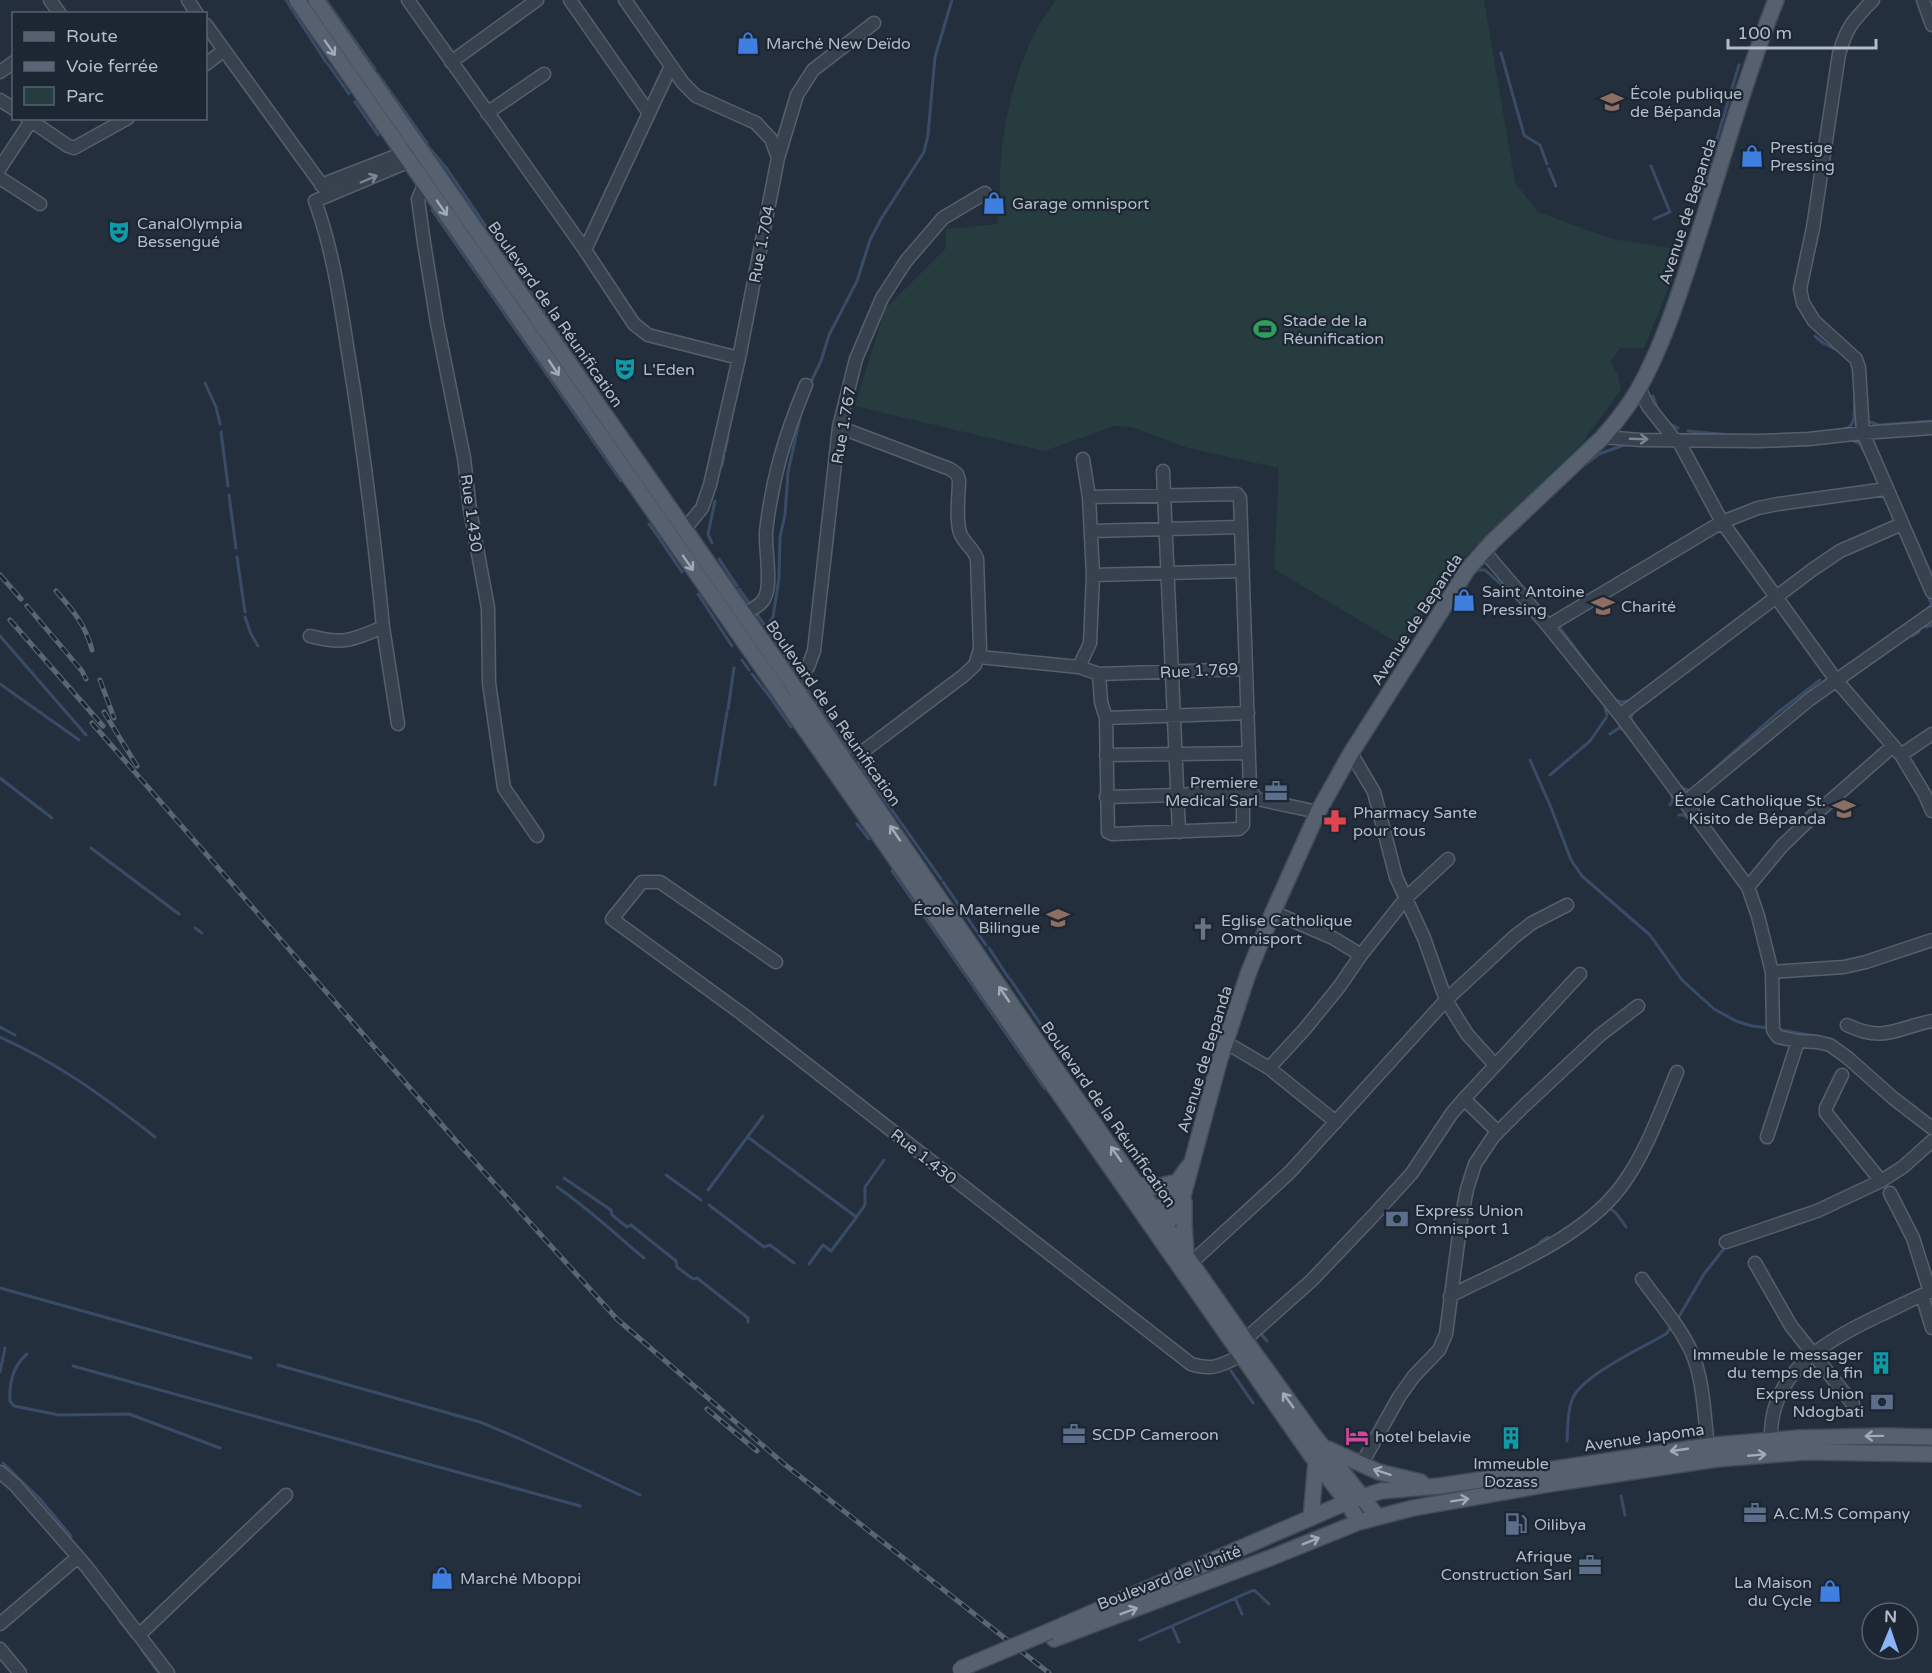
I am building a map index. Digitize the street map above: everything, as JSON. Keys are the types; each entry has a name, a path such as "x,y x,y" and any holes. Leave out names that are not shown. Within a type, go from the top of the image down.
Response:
{"main road":[{"path":"297,0 414,154 425,183 671,538 787,689"},
{"name":"Boulevard de la Réunification","path":"316,0 414,154 744,614 787,689 1137,1185 1157,1224 1189,1259 1241,1348 1377,1516"},
{"name":"Avenue de Bepanda","path":"1157,1224 1178,1211 1181,1188 1192,1162 1225,1042 1248,974 1318,812 1351,753 1467,570 1603,437 1639,388 1671,315 1756,52 1776,0"},
{"path":"842,768 1157,1224 1359,1522"},
{"path":"1137,1185 1181,1188 1189,1259"},
{"name":"Avenue Japoma","path":"1377,1516 1548,1477 1707,1446 1771,1440 1885,1436 1932,1437"},
{"path":"1323,1447 1361,1465 1396,1477 1439,1485"},
{"name":"Avenue Japoma","path":"1363,1496 1402,1488 1548,1477 1762,1454 1862,1452 1932,1454"},
{"path":"1311,1518 1316,1461"},
{"name":"Boulevard de l'Unité","path":"962,1672 1052,1635 1363,1496"},
{"name":"Boulevard de l'Unité","path":"1052,1635 1270,1558 1377,1516"}],"street":[{"path":"408,0 585,250 624,310 641,330 656,337 739,358"},
{"path":"451,62 537,0"},
{"path":"570,0 649,113"},
{"path":"625,0 683,83 696,96 756,123 771,139 778,158"},
{"path":"1873,0 1855,18 1845,34 1839,54 1813,228 1800,289 1803,303 1814,321 1856,359 1859,368 1863,433 1932,592"},
{"path":"1923,0 1932,25"},
{"name":"Rue 1.704","path":"671,538 684,530 707,498 739,358 778,158 797,95 813,70 874,23"},
{"path":"207,27 329,195"},
{"path":"207,63 223,51"},
{"path":"585,250 671,66"},
{"path":"487,113 544,74"},
{"path":"0,168 29,120 74,148 125,120"},
{"path":"321,185 414,154"},
{"path":"398,724 383,627 360,422 335,274 324,225 315,201 414,154"},
{"path":"0,178 40,204"},
{"name":"Rue 1.430","path":"425,183 418,195 421,221 436,322 463,451 470,510 488,608 489,683 504,788 537,836"},
{"name":"Rue 1.767","path":"787,689 808,667 814,651 839,427 856,359 882,298 906,261 944,218 986,193"},
{"path":"744,614 759,604 766,595 766,535 774,482 780,455 806,385"},
{"path":"1639,388 1652,412 1676,439 1722,522 1836,680 1897,750 1925,795 1932,811"},
{"path":"839,427 950,469 957,474 960,534 975,551 978,568 980,649 975,665 842,768"},
{"path":"1603,437 1641,440 1758,441 1809,439 1932,428"},
{"path":"1079,667 1091,638 1093,575 1092,531 1083,459"},
{"path":"1163,471 1179,832"},
{"path":"1548,626 1722,522 1758,508 1778,504 1887,489"},
{"name":"Rue 1.769","path":"979,657 1079,667 1100,674 1246,669 1240,498 1236,494 1164,495"},
{"path":"1089,497 1164,495"},
{"path":"1620,715 1775,596 1840,551 1902,524"},
{"path":"1092,531 1241,527"},
{"path":"1484,551 1620,715 1748,887 1772,972 1775,1034 1778,1037 1830,1045 1932,1128"},
{"path":"1093,575 1243,571"},
{"path":"1685,802 1776,726 1836,680 1932,614"},
{"path":"310,636 341,642 383,627"},
{"path":"1100,674 1101,702 1106,718 1108,832 1112,834 1179,832 1242,828 1249,753 1246,669"},
{"path":"1106,718 1248,713"},
{"path":"1748,887 1782,846 1812,817 1897,750 1932,734"},
{"path":"1106,755 1249,753"},
{"path":"1351,753 1374,792 1392,866 1424,938 1446,1000 1467,1034 1495,1065"},
{"path":"1106,797 1247,791 1257,799 1318,812"},
{"path":"1269,1068 1332,996 1406,898 1448,859"},
{"name":"Rue 1.430","path":"776,963 660,882 642,882 612,919 741,1013 1191,1364 1202,1368 1216,1367 1241,1348 1311,1281 1412,1173 1464,1099 1580,974"},
{"path":"1189,1259 1283,1179 1446,1000 1514,937 1532,923 1567,905"},
{"path":"1273,912 1333,938 1361,955"},
{"path":"1772,972 1844,967 1932,940"},
{"path":"1361,1465 1399,1397 1414,1376 1439,1350 1446,1334 1461,1220 1471,1174 1484,1149 1498,1132 1600,1035 1638,1006"},
{"path":"1847,1025 1861,1031 1884,1034 1932,1021"},
{"path":"1767,1137 1798,1041"},
{"path":"1225,1042 1269,1068 1336,1122"},
{"path":"1450,1296 1567,1235 1605,1207 1639,1158 1677,1072"},
{"path":"1842,1075 1826,1108 1826,1113 1881,1181"},
{"path":"1464,1099 1498,1132"},
{"path":"1726,1242 1817,1211 1881,1181 1903,1167 1932,1141"},
{"path":"1890,1193 1913,1238 1928,1292 1932,1328"},
{"path":"1755,1263 1791,1326 1853,1404"},
{"path":"1642,1279 1692,1353 1701,1386 1707,1446"},
{"path":"1771,1440 1771,1420 1775,1404 1787,1382 1812,1353 1866,1322 1928,1292"},
{"path":"0,1472 15,1485 78,1557 168,1673"},
{"path":"139,1635 286,1496"},
{"path":"0,1624 78,1557"},
{"path":"0,1649 20,1673"}],"green space":[{"name":"Stade de la Réunification","path":"1056,0 1484,0 1515,183 1538,212 1612,239 1684,250 1644,348 1621,348 1610,361 1618,375 1621,390 1582,443 1452,569 1404,647 1274,569 1279,468 1188,448 1132,427 1115,426 1044,451 855,406 885,309 946,248 946,229 998,224 997,217 1002,216 1000,169 1002,144 1012,94 1028,48"}],"waterway":[{"path":"286,0 326,62"},
{"path":"326,0 375,69"},
{"path":"810,384 821,361 829,335 857,281 870,240 924,152 928,135 935,57 952,0"},
{"path":"1501,53 1524,135"},
{"path":"1759,69 1762,60"},
{"path":"328,64 349,94"},
{"path":"1700,195 1739,65"},
{"path":"378,74 427,143"},
{"path":"355,102 378,135"},
{"path":"1525,136 1540,145 1547,164"},
{"path":"427,145 447,169 602,397"},
{"path":"1651,166 1670,212 1654,219"},
{"path":"1549,169 1556,186"},
{"path":"432,210 621,481"},
{"path":"1815,336 1839,351"},
{"path":"205,383 216,407 220,424"},
{"path":"1653,396 1657,408"},
{"path":"1854,416 1855,397"},
{"path":"765,629 773,617 779,578 780,537 785,515 788,472 801,413"},
{"path":"1838,430 1849,427 1854,418"},
{"path":"1870,422 1879,425 1932,421"},
{"path":"1668,423 1678,428"},
{"path":"1688,431 1731,435"},
{"path":"221,432 228,486"},
{"path":"725,451 728,436"},
{"path":"1851,440 1860,444 1866,455"},
{"path":"1586,464 1599,454 1627,444"},
{"path":"1749,447 1807,445"},
{"path":"722,466 724,456"},
{"path":"229,495 236,548"},
{"path":"712,543 708,534 715,501"},
{"path":"649,524 660,539"},
{"path":"661,541 682,572"},
{"path":"237,557 245,612"},
{"path":"719,559 737,586"},
{"path":"1475,570 1485,570 1517,599"},
{"path":"739,589 752,607"},
{"path":"698,594 732,646"},
{"path":"1928,595 1931,603 1929,611"},
{"path":"755,612 764,624"},
{"path":"245,617 258,646"},
{"path":"1926,627 1932,625"},
{"path":"1560,628 1599,680"},
{"path":"768,631 794,670"},
{"path":"1912,636 1919,632"},
{"path":"0,636 86,735"},
{"path":"742,660 749,670"},
{"path":"728,709 734,668"},
{"path":"752,674 766,692"},
{"path":"1776,714 1820,680"},
{"path":"801,681 852,754"},
{"path":"0,684 79,740"},
{"path":"767,693 791,727"},
{"path":"1615,700 1627,701"},
{"path":"1605,707 1607,715"},
{"path":"1632,724 1631,717 1634,710"},
{"path":"715,785 727,712"},
{"path":"1701,781 1774,716"},
{"path":"1550,775 1590,741 1606,718"},
{"path":"1610,734 1619,728 1623,729 1651,766"},
{"path":"1530,760 1571,860 1582,876 1650,935 1682,980 1714,1009 1736,1021 1770,1028"},
{"path":"857,761 941,879"},
{"path":"0,778 52,818"},
{"path":"1679,786 1688,790"},
{"path":"1700,813 1698,802 1705,793"},
{"path":"1670,805 1673,800 1671,794"},
{"path":"1679,815 1684,815 1692,822"},
{"path":"857,824 869,839"},
{"path":"91,848 179,914"},
{"path":"892,871 973,986"},
{"path":"943,882 977,932"},
{"path":"195,928 202,933"},
{"path":"979,935 986,945"},
{"path":"989,948 1008,977"},
{"path":"1010,979 1062,1056"},
{"path":"974,988 1045,1089"},
{"path":"0,1027 15,1035"},
{"path":"1777,1029 1820,1037"},
{"path":"0,1037 42,1058 81,1082 155,1137"},
{"path":"708,1190 763,1116"},
{"path":"749,1138 855,1216"},
{"path":"1133,1154 1142,1166"},
{"path":"857,1216 865,1205 865,1187 884,1160"},
{"path":"666,1175 701,1200"},
{"path":"564,1178 611,1210 612,1215 627,1227 631,1225 676,1261 677,1267 693,1279 697,1278 748,1318 748,1322"},
{"path":"557,1187 591,1212 644,1258"},
{"path":"709,1205 764,1247 770,1245 794,1263"},
{"path":"1608,1207 1616,1213 1626,1227"},
{"path":"809,1264 823,1245 831,1251 856,1218"},
{"path":"1540,1242 1548,1237"},
{"path":"1677,1320 1704,1274 1726,1246"},
{"path":"0,1288 251,1358"},
{"path":"1567,1441 1569,1410 1577,1391 1599,1372 1666,1334 1673,1325"},
{"path":"1261,1334 1267,1341"},
{"path":"0,1372 5,1348"},
{"path":"27,1354 18,1364 11,1382 10,1401 14,1406 59,1415 129,1414 220,1448"},
{"path":"278,1365 480,1422 640,1495"},
{"path":"73,1366 580,1506"},
{"path":"1231,1371 1253,1403"},
{"path":"3,1463 40,1499 71,1536"},
{"path":"1621,1496 1625,1515"},
{"path":"77,1564 104,1600"},
{"path":"1140,1640 1254,1590 1269,1604"},
{"path":"1235,1598 1242,1614"},
{"path":"119,1620 126,1629"},
{"path":"1172,1626 1179,1642"},
{"path":"127,1630 132,1637"},
{"path":"142,1650 159,1673"}],"railway":[{"path":"0,575 21,599"},
{"path":"56,591 78,619 92,650"},
{"path":"27,606 82,671 86,679"},
{"path":"10,620 103,726"},
{"path":"100,680 114,718"},
{"path":"104,712 137,766"},
{"path":"92,723 457,1142 617,1319 783,1463 1049,1673"},
{"path":"707,1409 757,1451"}],"place":[{"name":"Marché New Deïdo","path":"748,43"},
{"name":"École publique de Bépanda","path":"1612,102"},
{"name":"Prestige Pressing","path":"1752,156"},
{"name":"Garage omnisport","path":"994,203"},
{"name":"CanalOlympia Bessengué","path":"119,232"},
{"name":"Stade de la Réunification","path":"1265,329"},
{"name":"L'Eden","path":"625,369"},
{"name":"Saint Antoine Pressing","path":"1464,600"},
{"name":"Charité","path":"1603,606"},
{"name":"Premiere Medical Sarl","path":"1276,791"},
{"name":"École Catholique St. Kisito de Bépanda","path":"1844,809"},
{"name":"Pharmacy Sante pour tous","path":"1335,821"},
{"name":"École Maternelle Bilingue","path":"1058,918"},
{"name":"Eglise Catholique Omnisport","path":"1203,929"},
{"name":"Express Union Omnisport 1","path":"1397,1219"},
{"name":"Immeuble le messager du temps de la fin","path":"1881,1363"},
{"name":"Express Union Ndogbati","path":"1882,1402"},
{"name":"SCDP Cameroon","path":"1074,1434"},
{"name":"hotel belavie","path":"1357,1436"},
{"name":"Immeuble Dozass","path":"1511,1438"},
{"name":"A.C.M.S Company","path":"1755,1513"},
{"name":"Oilibya","path":"1516,1524"},
{"name":"Afrique Construction Sarl","path":"1590,1565"},
{"name":"Marché Mboppi","path":"442,1578"},
{"name":"La Maison du Cycle","path":"1830,1591"}]}
